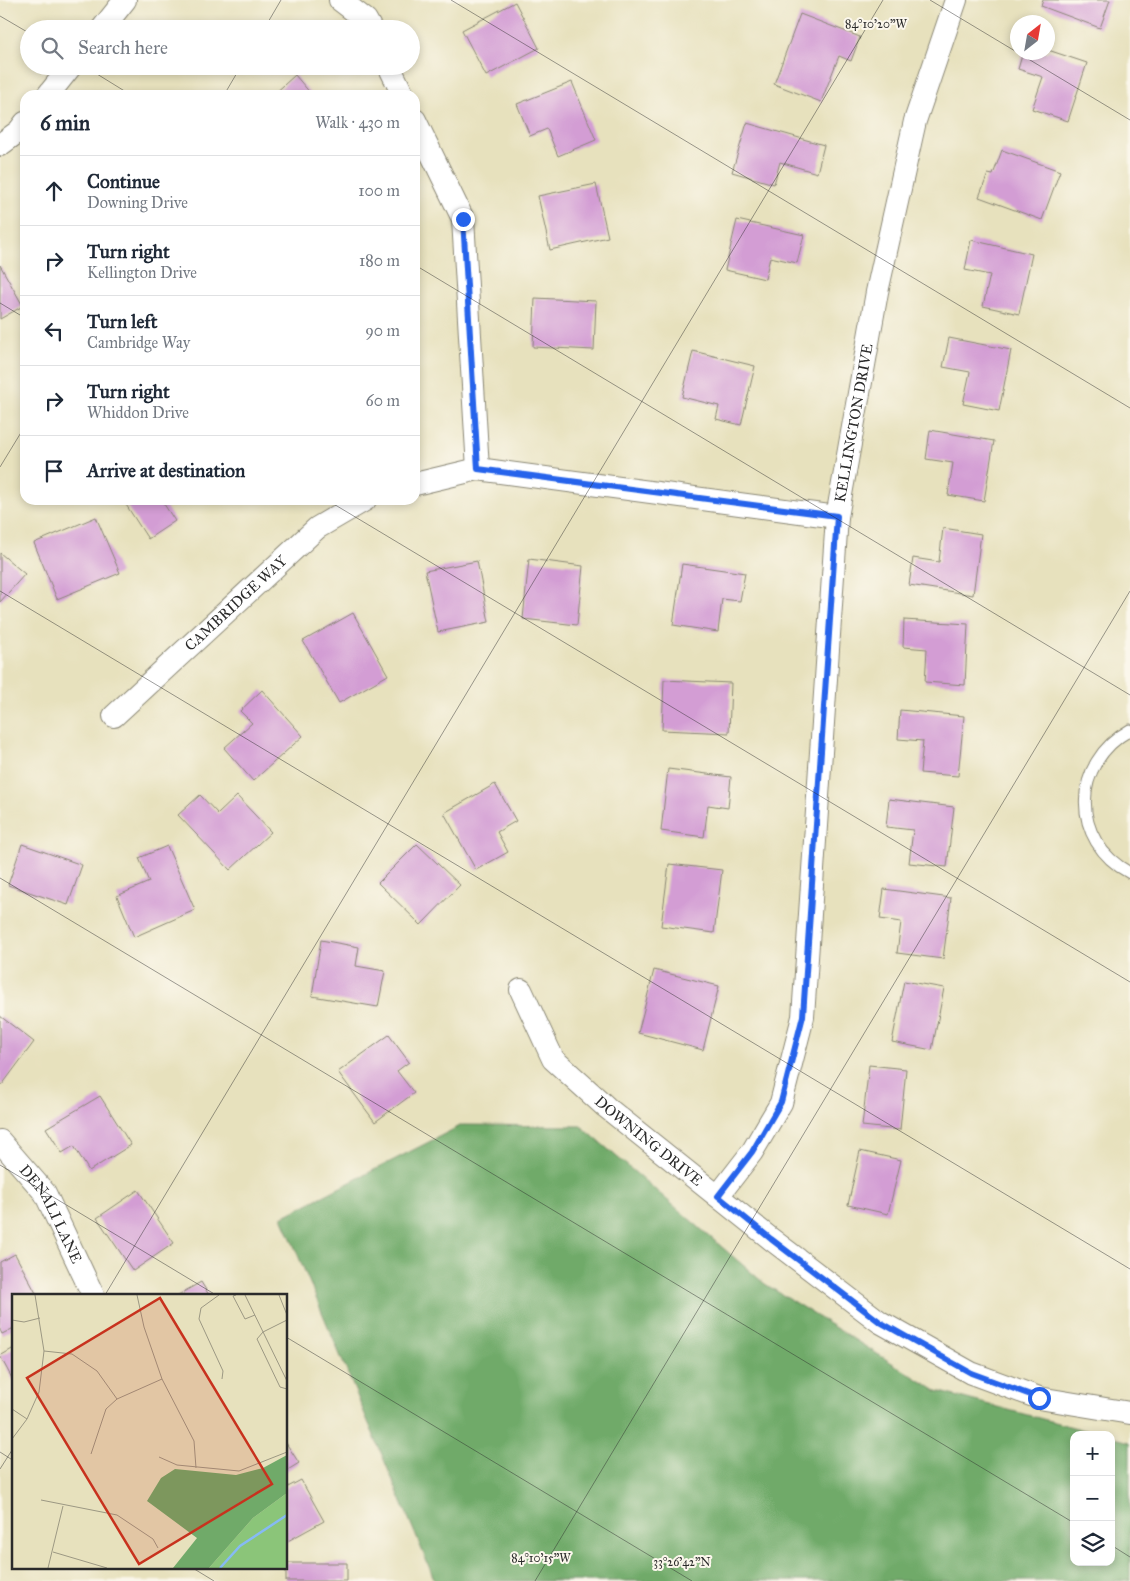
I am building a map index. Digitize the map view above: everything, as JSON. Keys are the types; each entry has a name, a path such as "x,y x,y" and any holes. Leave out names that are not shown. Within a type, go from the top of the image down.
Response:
{"street":[{"path":"109,20 125,0"},
{"path":"340,0 366,20"},
{"name":"KELLINGTON DRIVE","path":"718,1196 752,1152 781,1102 803,1016 837,516 877,292 915,122 956,0"},
{"path":"52,90 64,75"},
{"path":"393,75 401,90"},
{"path":"0,145 20,129"},
{"path":"420,130 463,219 478,469"},
{"path":"420,483 478,469 837,516"},
{"name":"CAMBRIDGE WAY","path":"114,716 317,528 356,505"},
{"name":"DOWNING DRIVE","path":"521,990 553,1059 606,1108 771,1239 880,1322 971,1373 1039,1398 1130,1413"},
{"name":"DENALI LANE","path":"0,1141 45,1193 93,1294"}],"lane":[{"path":"1130,730 1107,746 1092,769 1085,795 1087,822 1098,846 1116,866 1130,873"}],"green space":[{"path":"462,1125 581,1126 765,1284 937,1391 1088,1431 1070,1431 1070,1566 1115,1566 1115,1438 1130,1442 1130,1581 435,1581 282,1217"}],"building":[{"path":"1043,0 1110,0 1100,28 1041,6"},
{"path":"515,2 539,48 486,76 462,30"},
{"path":"800,14 860,37 851,61 839,56 821,102 774,84"},
{"path":"1055,52 1087,63 1068,121 1032,109 1043,77 1018,69 1021,60 1055,60"},
{"path":"295,75 308,90 278,90"},
{"path":"572,82 596,140 558,156 547,129 530,136 517,104"},
{"path":"747,123 824,145 817,173 780,162 774,184 732,172"},
{"path":"1002,150 1060,171 1042,220 979,197 988,174 993,175"},
{"path":"596,184 608,237 550,250 538,196"},
{"path":"737,220 804,235 797,263 770,257 765,279 725,270"},
{"path":"971,240 1032,254 1019,314 983,306 990,275 965,270"},
{"path":"0,265 20,301 20,308 0,319"},
{"path":"535,298 596,301 594,350 533,347"},
{"path":"949,338 1011,350 999,411 963,404 970,372 943,367"},
{"path":"693,351 755,366 741,425 716,419 719,406 682,397"},
{"path":"930,430 994,441 984,501 948,495 953,463 926,459"},
{"path":"126,505 165,505 175,521 148,539"},
{"path":"96,517 120,573 57,599 34,543"},
{"path":"943,528 981,534 973,595 909,585 913,558 939,562"},
{"path":"0,553 25,574 0,602"},
{"path":"529,559 583,566 577,625 523,619"},
{"path":"477,561 489,622 438,632 425,571"},
{"path":"682,564 745,573 740,601 722,599 718,632 673,625"},
{"path":"353,613 388,675 339,703 303,641"},
{"path":"904,620 968,624 965,685 925,682 927,649 903,647"},
{"path":"664,680 731,683 729,733 662,730"},
{"path":"262,690 303,736 253,781 224,748 252,723 240,711"},
{"path":"900,710 964,716 958,776 920,773 923,741 898,739"},
{"path":"668,769 731,777 728,808 708,805 704,837 661,831"},
{"path":"495,784 516,821 497,832 508,852 476,870 444,813"},
{"path":"200,795 218,814 237,796 271,832 230,870 178,815"},
{"path":"889,799 954,807 947,867 909,863 913,830 886,827"},
{"path":"22,844 82,865 68,905 8,885"},
{"path":"417,844 460,885 421,925 378,883"},
{"path":"167,846 195,910 134,937 117,896 149,882 139,858"},
{"path":"669,864 722,870 714,933 661,926"},
{"path":"884,889 951,898 943,959 897,953 901,922 880,919"},
{"path":"321,940 359,947 356,966 385,971 378,1007 312,996"},
{"path":"654,970 719,986 703,1050 638,1033"},
{"path":"904,981 944,988 932,1050 892,1042"},
{"path":"0,1016 34,1042 2,1085 0,1083"},
{"path":"389,1035 409,1062 397,1071 414,1093 375,1122 338,1072"},
{"path":"869,1065 906,1069 900,1130 862,1126"},
{"path":"100,1096 131,1145 89,1171 74,1146 62,1153 46,1128"},
{"path":"860,1151 901,1160 888,1214 848,1205"},
{"path":"138,1190 174,1243 133,1271 97,1218"},
{"path":"15,1254 36,1294 12,1294 12,1329 2,1334 0,1330 0,1262"},
{"path":"201,1282 208,1294 180,1294"},
{"path":"12,1349 12,1378 0,1356"},
{"path":"288,1446 299,1463 288,1470"},
{"path":"301,1480 324,1521 288,1541 288,1487"},
{"path":"288,1563 347,1563 347,1581 286,1581"}],"route":[{"path":"463,219 478,469 837,516 810,888 803,1016 781,1102 752,1152 718,1196 880,1322 971,1373 1039,1398"}]}
